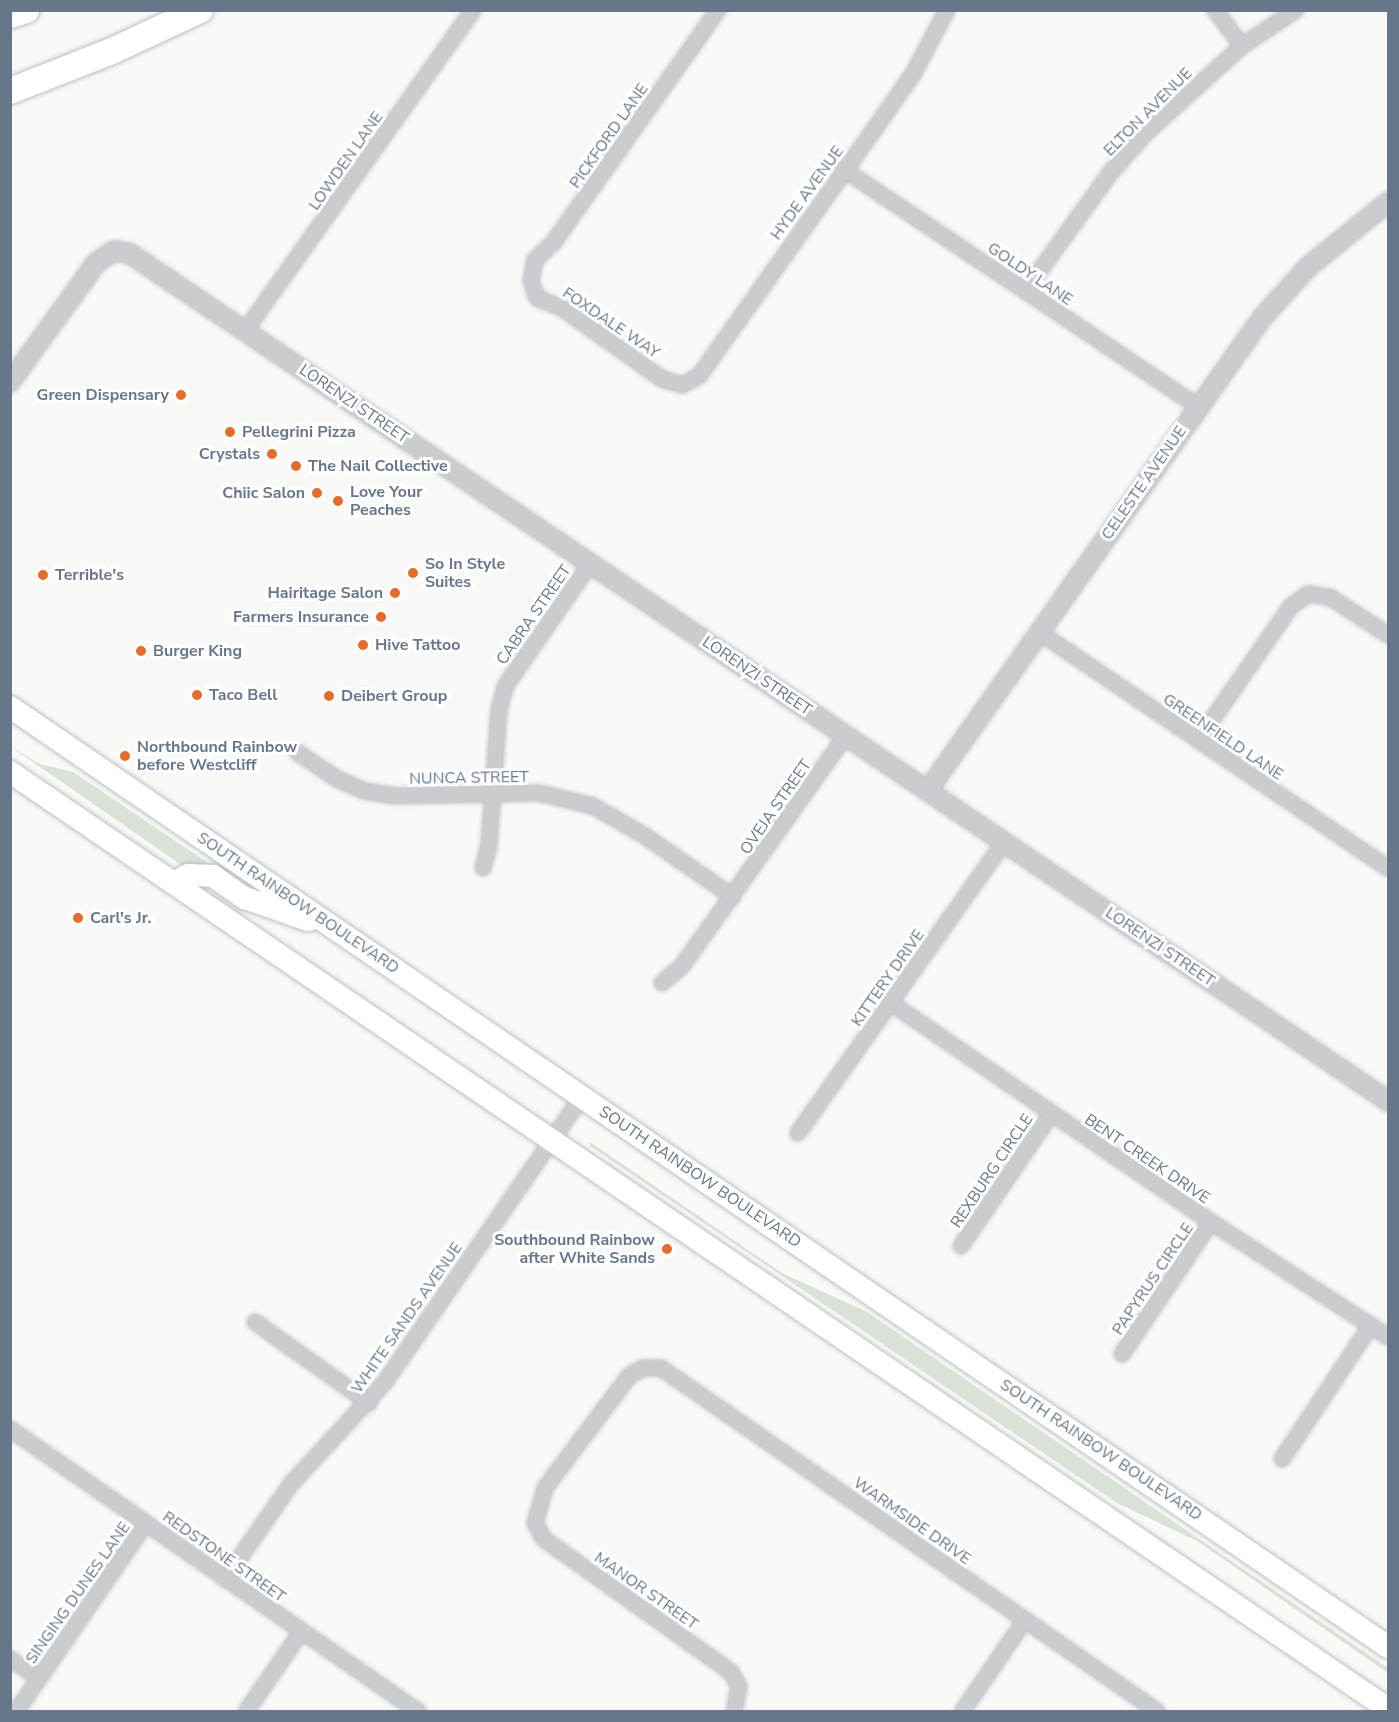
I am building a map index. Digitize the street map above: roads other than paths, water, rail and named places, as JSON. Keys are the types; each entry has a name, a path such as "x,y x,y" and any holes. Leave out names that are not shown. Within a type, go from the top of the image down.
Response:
{"highway":[{"path":"10,15 26,10"},
{"path":"10,91 112,51 200,10"}],"main road":[{"name":"SOUTH RAINBOW BOULEVARD","path":"10,707 1389,1647"},
{"path":"10,771 1389,1709"},
{"path":"174,883 188,875 213,876 245,898 337,930"}],"street":[{"name":"LOWDEN LANE","path":"245,331 473,10"},
{"name":"PICKFORD LANE","path":"531,280 535,260 553,243 718,10"},
{"name":"HYDE AVENUE","path":"682,385 699,376 843,169 913,74 947,10"},
{"path":"1215,10 1242,46"},
{"name":"ELTON AVENUE","path":"1025,291 1118,164 1146,134 1242,46 1296,10"},
{"name":"GOLDY LANE","path":"843,169 1198,407"},
{"name":"CELESTE AVENUE","path":"928,790 1198,407 1292,284 1340,239 1389,202"},
{"name":"LORENZI STREET","path":"10,382 96,263 114,250 125,252 1389,1101"},
{"name":"FOXDALE WAY","path":"531,280 537,298 562,308 662,379 682,385"},
{"name":"CABRA STREET","path":"483,868 489,845 499,709 506,686 590,564"},
{"path":"1198,740 1291,606 1308,594 1330,597 1389,635"},
{"name":"GREENFIELD LANE","path":"1039,632 1389,868"},
{"name":"OVEJA STREET","path":"662,983 682,966 846,735"},
{"name":"NUNCA STREET","path":"297,752 337,779 364,791 396,796 539,793 592,806 645,836 733,897"},
{"name":"KITTERY DRIVE","path":"798,1134 1004,842"},
{"name":"BENT CREEK DRIVE","path":"891,1003 1211,1222 1389,1337"},
{"name":"WHITE SANDS AVENUE","path":"225,1579 291,1484 369,1403 582,1096"},
{"name":"REXBURG CIRCLE","path":"961,1246 1051,1114"},
{"name":"PAPYRUS CIRCLE","path":"1122,1354 1211,1222"},
{"path":"255,1322 369,1403"},
{"path":"1282,1459 1371,1325"},
{"name":"WARMSIDE DRIVE","path":"535,1523 545,1488 629,1376 643,1368 661,1368 1158,1712"},
{"name":"REDSTONE STREET","path":"10,1429 419,1712"},
{"name":"SINGING DUNES LANE","path":"16,1712 146,1523"},
{"name":"MANOR STREET","path":"535,1523 544,1539 731,1672 739,1686 734,1712"},
{"path":"962,1712 1025,1620"},
{"path":"246,1712 301,1632"},
{"path":"10,1659 39,1678"}],"place":[{"name":"Green Dispensary","path":"181,395"},
{"name":"Pellegrini Pizza","path":"230,432"},
{"name":"Crystals","path":"272,454"},
{"name":"The Nail Collective","path":"296,466"},
{"name":"Chiic Salon","path":"317,493"},
{"name":"Love Your Peaches","path":"338,501"},
{"name":"So In Style Suites","path":"413,573"},
{"name":"Terrible's","path":"43,575"},
{"name":"Hairitage Salon","path":"395,593"},
{"name":"Farmers Insurance","path":"381,617"},
{"name":"Hive Tattoo","path":"363,645"},
{"name":"Burger King","path":"141,651"},
{"name":"Taco Bell","path":"197,695"},
{"name":"Deibert Group","path":"329,696"},
{"name":"Northbound Rainbow before Westcliff","path":"125,756"},
{"name":"Carl's Jr.","path":"78,918"},
{"name":"Southbound Rainbow after White Sands","path":"667,1249"}]}
